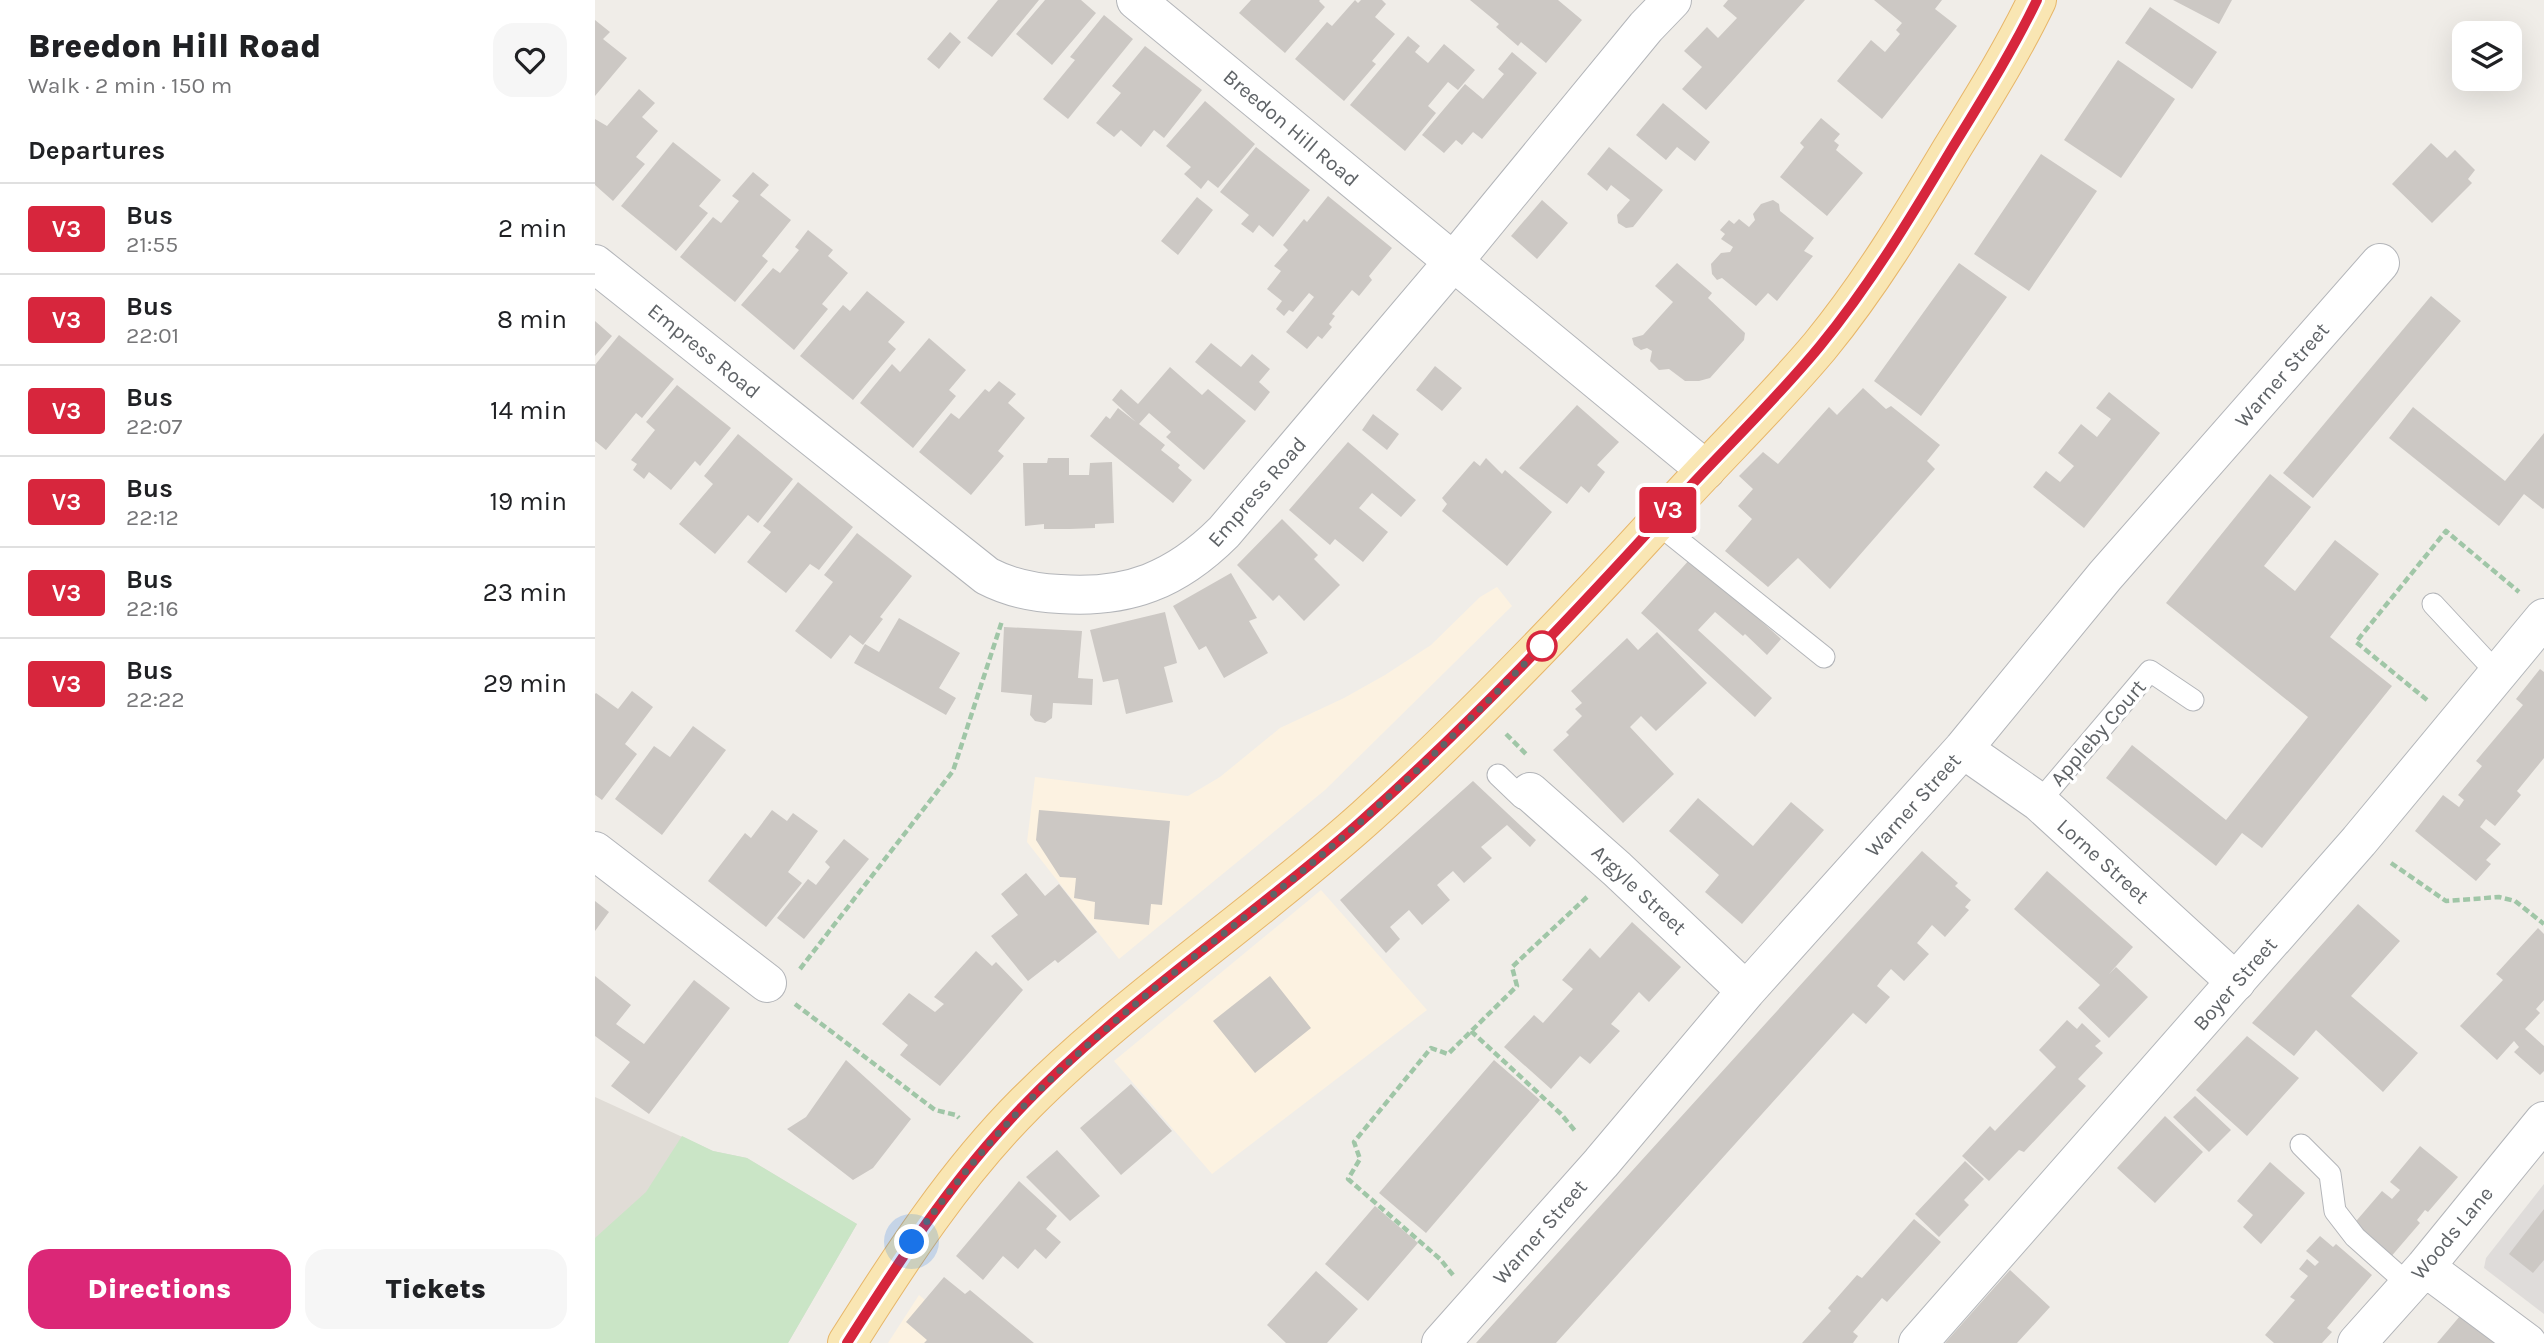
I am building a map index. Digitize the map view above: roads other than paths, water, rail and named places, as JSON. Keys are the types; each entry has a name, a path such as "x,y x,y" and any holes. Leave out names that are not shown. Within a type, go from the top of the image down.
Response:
{"main road":[{"path":"847,1343 930,1217 983,1150 1028,1101 1112,1024 1375,809 1524,665 1809,359 1874,273 1970,119 2036,0"}],"street":[{"name":"Breedon Hill Road","path":"1136,0 1706,470"},
{"name":"Empress Road","path":"595,264 987,576 1013,587 1068,595 1129,591 1160,579 1192,561 1224,532 1453,262 1646,27 1672,0"},
{"name":"Warner Street","path":"1441,1343 1601,1163 1746,990 1963,749 2105,576 2380,263"},
{"name":"Boyer Street","path":"1918,1343 2359,841 2544,618"},
{"name":"Lorne Street","path":"1963,749 2039,802 2236,982"},
{"name":"Argyle Street","path":"1514,783 1617,869 1746,990"},
{"path":"595,851 767,983"},
{"name":"Woods Lane","path":"2357,1343 2417,1276 2544,1121"},
{"path":"2417,1276 2526,1343"}],"lane":[{"path":"1657,523 1824,657"},
{"path":"2433,604 2498,674"},
{"name":"Appleby Court","path":"2039,802 2150,671 2193,701"},
{"path":"2301,1145 2330,1174 2335,1212 2355,1237 2417,1276"}]}
